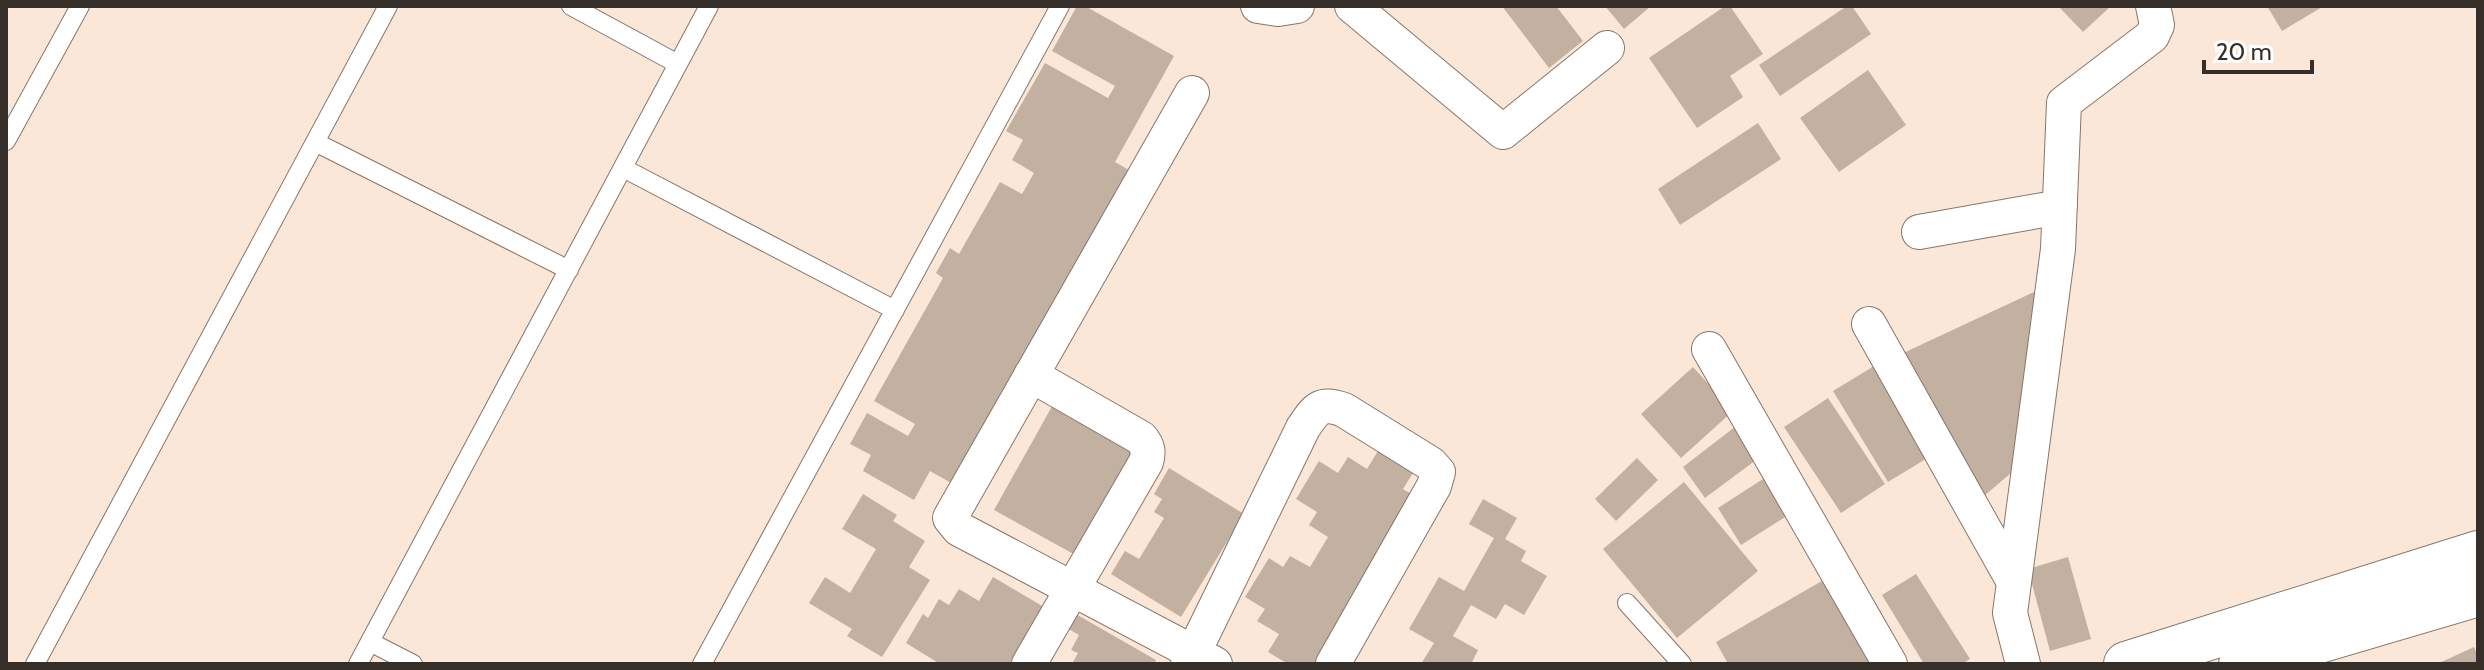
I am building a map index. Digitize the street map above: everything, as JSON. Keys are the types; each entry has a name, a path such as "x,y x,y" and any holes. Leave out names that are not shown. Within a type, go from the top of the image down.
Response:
{"main road":[{"path":"2126,664 2478,553"},
{"path":"2241,664 2478,594"}],"street":[{"path":"1258,6 1278,9 1297,6"},
{"path":"1352,6 1503,132 1607,48"},
{"path":"2023,664 2010,613 2058,249 2064,103 2152,36 2157,25 2153,6"},
{"path":"1192,93 950,518 959,529 1199,660 1303,428 1322,406 1331,405 1431,464 1438,472 1434,486 1333,664"},
{"path":"1919,232 2060,207"},
{"path":"1869,324 2014,582"},
{"path":"1709,349 1890,664"},
{"path":"1029,664 1146,462 1148,448 1141,438 1031,375"}],"lane":[{"path":"6,141 80,6"},
{"path":"35,664 388,6"},
{"path":"571,6 678,64"},
{"path":"358,664 709,6"},
{"path":"702,664 1060,6"},
{"path":"315,142 569,270"},
{"path":"623,168 895,310"},
{"path":"1627,603 1682,664"},
{"path":"370,642 413,664"}],"building":[{"path":"1077,6 1085,6 1174,56 1115,162 1136,174 960,488 930,471 914,500 863,471 871,455 850,444 867,413 908,436 915,424 874,401 943,278 936,273 950,248 959,254 1000,182 1022,194 1034,173 1012,160 1023,140 1006,131 1045,63 1108,98 1115,86 1052,51"},
{"path":"1502,6 1556,6 1583,41 1549,68"},
{"path":"1605,6 1651,6 1624,29"},
{"path":"1725,6 1730,6 1763,54 1730,76 1743,97 1697,128 1649,58"},
{"path":"1847,6 1852,6 1871,34 1780,96 1759,65"},
{"path":"2058,6 2111,6 2083,32"},
{"path":"2267,6 2324,6 2282,31"},
{"path":"1868,70 1906,125 1839,172 1800,118"},
{"path":"1758,123 1781,159 1680,225 1658,189"},
{"path":"2047,286 2018,467 1984,496 1899,355"},
{"path":"1879,363 1934,454 1888,482 1833,391"},
{"path":"1693,367 1733,411 1681,458 1641,414"},
{"path":"1828,398 1885,484 1841,513 1784,427"},
{"path":"1055,401 1140,448 1079,557 994,510"},
{"path":"1740,423 1764,454 1705,498 1683,467"},
{"path":"1381,446 1416,468 1403,489 1418,498 1315,664 1288,664 1268,652 1279,634 1257,621 1265,609 1245,597 1269,558 1283,567 1290,556 1310,567 1328,537 1309,525 1317,512 1296,499 1319,461 1338,473 1348,457 1367,469"},
{"path":"1637,458 1658,480 1616,521 1595,499"},
{"path":"1169,468 1244,514 1181,617 1111,574 1125,551 1139,559 1164,518 1154,512 1162,499 1154,494"},
{"path":"1766,477 1790,514 1741,545 1718,508"},
{"path":"1684,482 1758,571 1677,638 1603,549"},
{"path":"863,494 897,515 893,521 925,541 909,567 930,580 882,657 847,636 852,629 809,603 825,577 850,593 876,549 842,529"},
{"path":"1483,499 1517,518 1505,539 1526,551 1521,561 1547,576 1524,615 1505,604 1496,619 1471,605 1453,636 1478,650 1472,662 1475,664 1421,664 1434,643 1409,629 1439,577 1464,591 1494,538 1469,524"},
{"path":"2068,557 2091,639 2050,651 2028,569"},
{"path":"1916,574 1970,659 1962,664 1924,664 1882,595"},
{"path":"993,577 1049,610 1016,664 940,664 906,643 923,614 928,618 939,599 949,605 959,589 979,601"},
{"path":"1827,578 1876,664 1728,664 1716,642"},
{"path":"1074,613 1156,660 1154,664 1072,664 1078,653 1071,650 1079,635 1067,628"},
{"path":"2474,647 2478,664 2437,664"}]}
